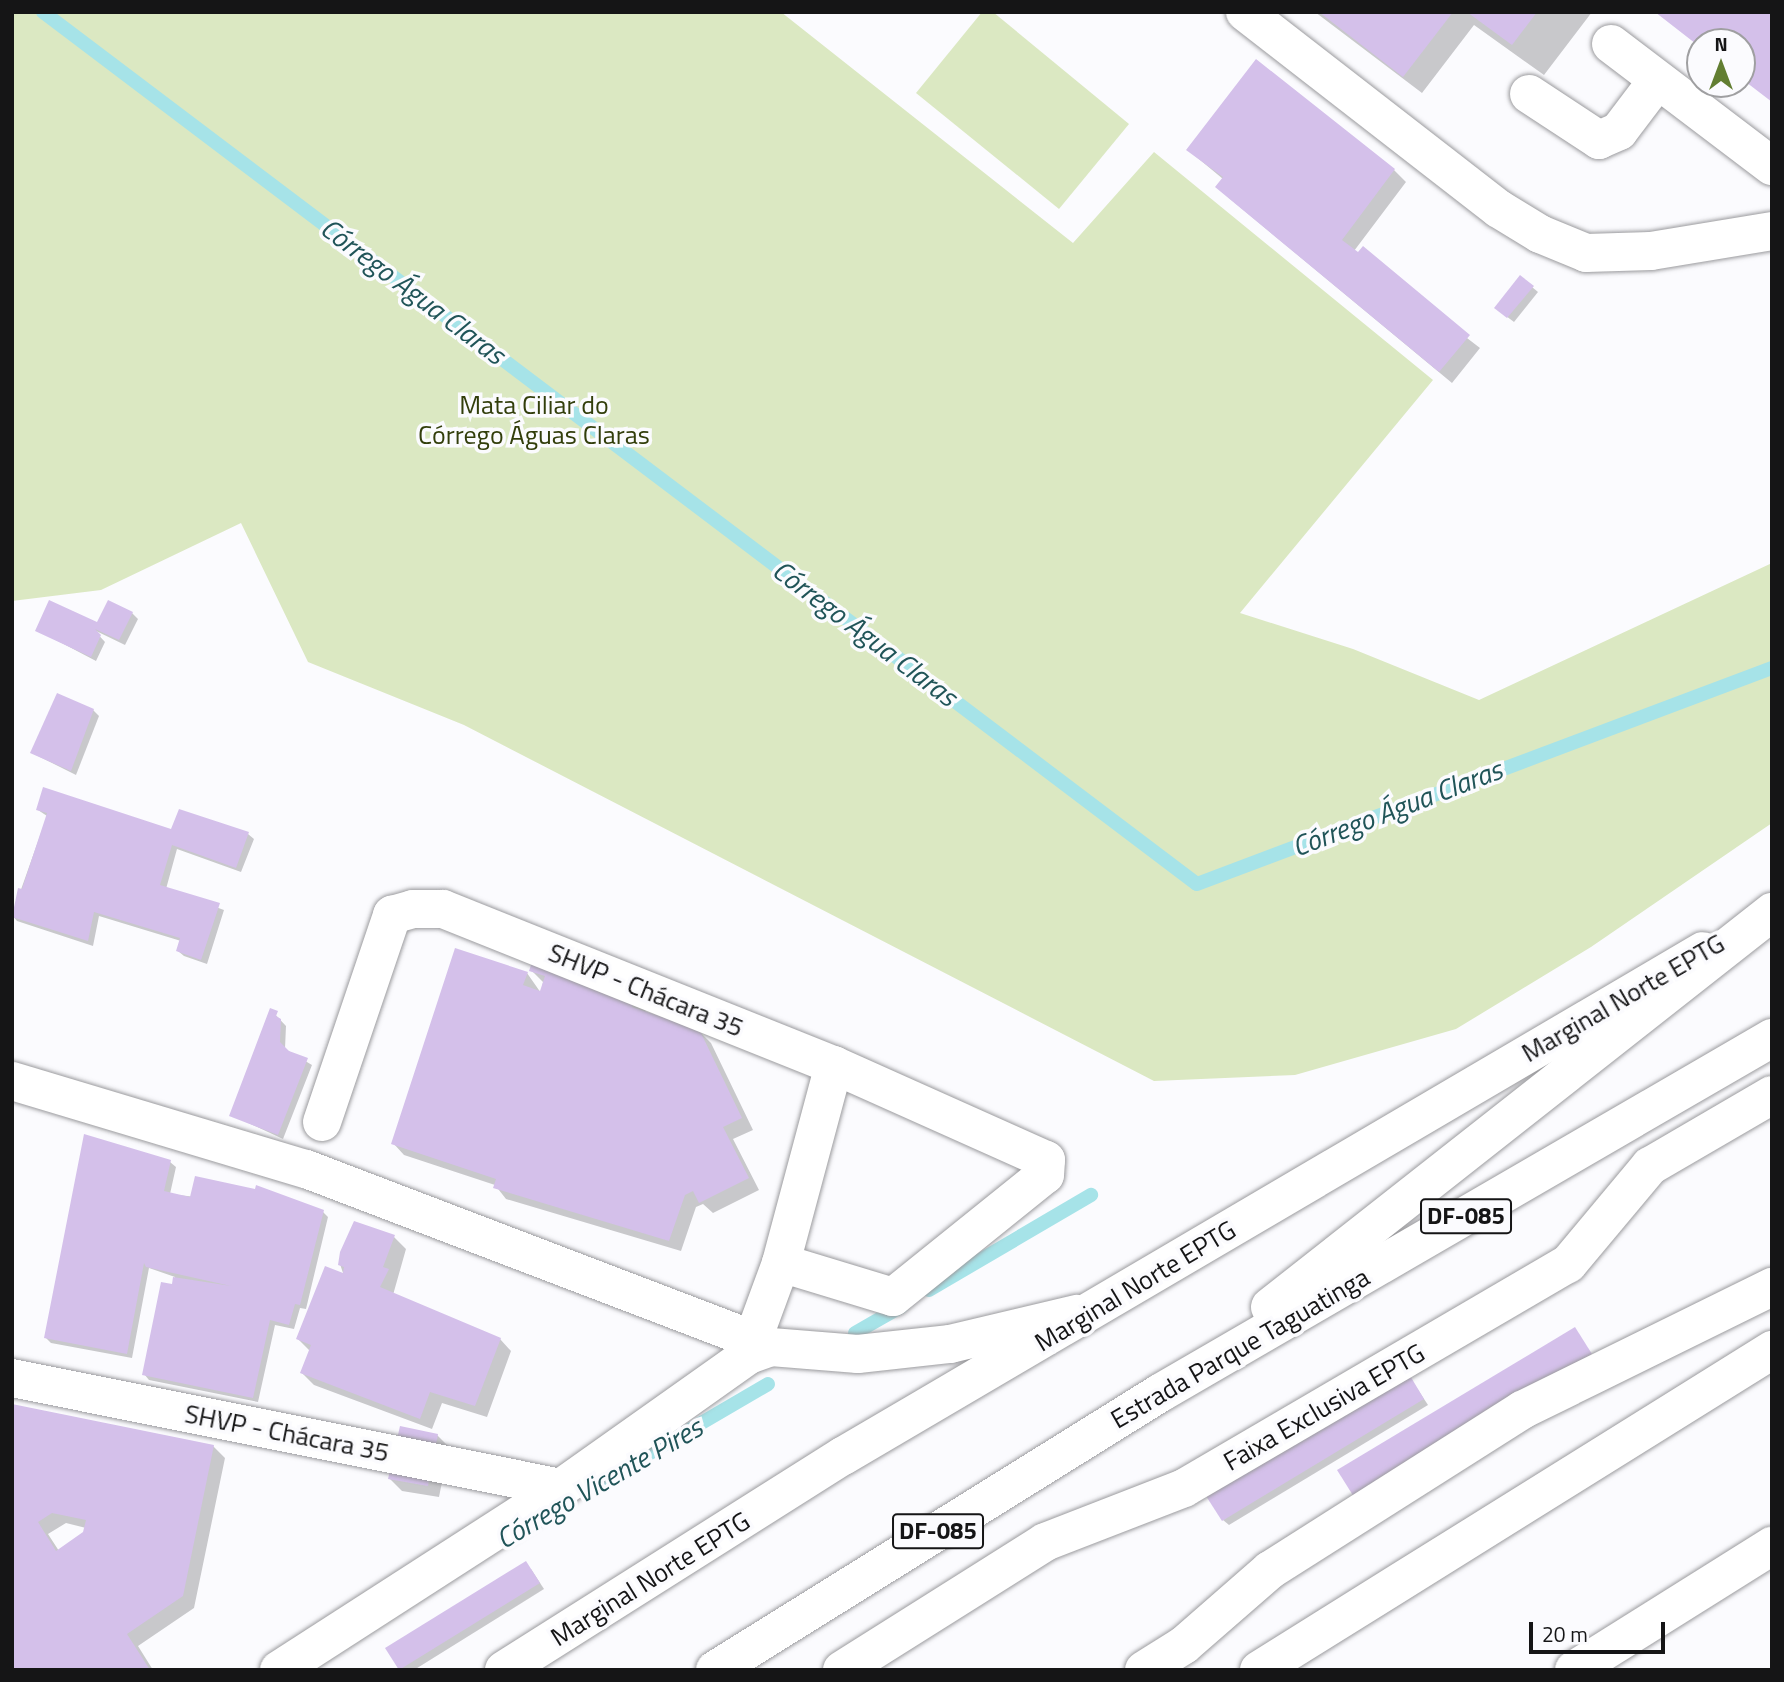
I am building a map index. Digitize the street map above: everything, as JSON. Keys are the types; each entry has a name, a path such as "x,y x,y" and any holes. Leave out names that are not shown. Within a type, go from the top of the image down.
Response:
{"main road":[{"path":"1245,12 1499,209 1539,234 1587,253 1651,251 1772,231"},
{"path":"1611,44 1772,166"},
{"path":"1528,94 1599,140 1619,131 1657,81"},
{"name":"SHVP - Chácara 35","path":"322,1122 392,915 413,909 443,909 834,1065"},
{"path":"1160,1393 1772,912"},
{"name":"Marginal Norte EPTG","path":"505,1670 843,1456 1099,1309 1772,912"},
{"name":"Estrada Parque Taguatinga","path":"715,1670 1160,1393 1772,1038"},
{"path":"279,1670 561,1488 749,1355 762,1343 781,1263 834,1065 1046,1160 1045,1175 893,1297 781,1263"},
{"path":"12,1081 306,1169 762,1343 858,1354 950,1345 1099,1309"},
{"name":"Faixa Exclusiva EPTG","path":"842,1670 1045,1542 1184,1488 1568,1264 1650,1166 1772,1095"},
{"path":"1144,1670 1184,1645 1270,1570 1522,1410 1738,1307 1772,1287"},
{"path":"1259,1670 1772,1350"},
{"name":"SHVP - Chácara 35","path":"12,1378 561,1488"},
{"path":"1574,1670 1772,1546"}],"green space":[{"name":"Mata Ciliar do Córrego Águas Claras","path":"12,12 781,12 1073,243 1154,152 1433,380 1240,613 1353,649 1479,700 1772,563 1772,823 1591,947 1456,1029 1295,1075 1154,1081 464,725 308,662 241,523 101,590 12,601"},
{"path":"982,12 993,12 1129,124 1059,209 916,93"}],"building":[{"path":"1319,12 1453,12 1403,77"},
{"path":"1467,12 1537,12 1512,45"},
{"path":"1655,12 1772,12 1772,102 1756,90 1756,28 1686,28 1686,36"},
{"path":"1256,59 1395,169 1342,240 1358,252 1363,246 1470,335 1439,372 1215,187 1223,177 1186,150"},
{"path":"1520,275 1534,286 1507,318 1494,308"},
{"path":"49,600 97,622 108,600 133,612 119,640 95,629 101,635 91,657 35,631"},
{"path":"57,693 94,709 71,771 30,753"},
{"path":"43,787 171,829 179,809 249,832 236,868 172,845 160,885 220,903 201,960 176,951 180,938 94,912 88,941 12,917 18,888 22,889 47,813 36,810"},
{"path":"455,948 528,972 523,985 540,991 545,976 529,971 535,953 639,988 632,1007 699,1029 742,1118 723,1127 749,1178 699,1203 693,1191 685,1195 669,1241 493,1188 496,1179 391,1144"},
{"path":"270,1008 278,1011 276,1016 281,1019 280,1042 289,1051 308,1058 278,1135 229,1116"},
{"path":"84,1134 171,1160 164,1191 190,1197 195,1176 255,1189 256,1185 324,1210 300,1305 295,1304 289,1325 270,1320 253,1398 142,1375 161,1282 172,1284 173,1277 231,1286 146,1267 144,1263 127,1354 44,1338"},
{"path":"354,1221 395,1235 383,1267 389,1269 380,1287 501,1338 475,1406 430,1392 420,1419 300,1373 311,1345 296,1339 325,1266 343,1273 344,1267 338,1265 340,1252"},
{"path":"1575,1327 1592,1354 1354,1497 1337,1470"},
{"path":"1409,1374 1424,1399 1222,1521 1206,1496"},
{"path":"12,1404 214,1445 183,1596 127,1634 150,1670 12,1670","holes":["52,1513 86,1520 83,1532 56,1551 38,1522"]},
{"path":"400,1426 438,1434 428,1486 388,1479"},
{"path":"526,1561 540,1583 399,1670 385,1648"}],"waterway":[{"name":"Córrego Água Claras","path":"43,12 1197,884 1772,668"},
{"name":"Córrego Vicente Pires","path":"929,1290 1091,1195"},
{"name":"Córrego Vicente Pires","path":"855,1333 902,1306"},
{"name":"Córrego Vicente Pires","path":"597,1484 768,1384"}]}
